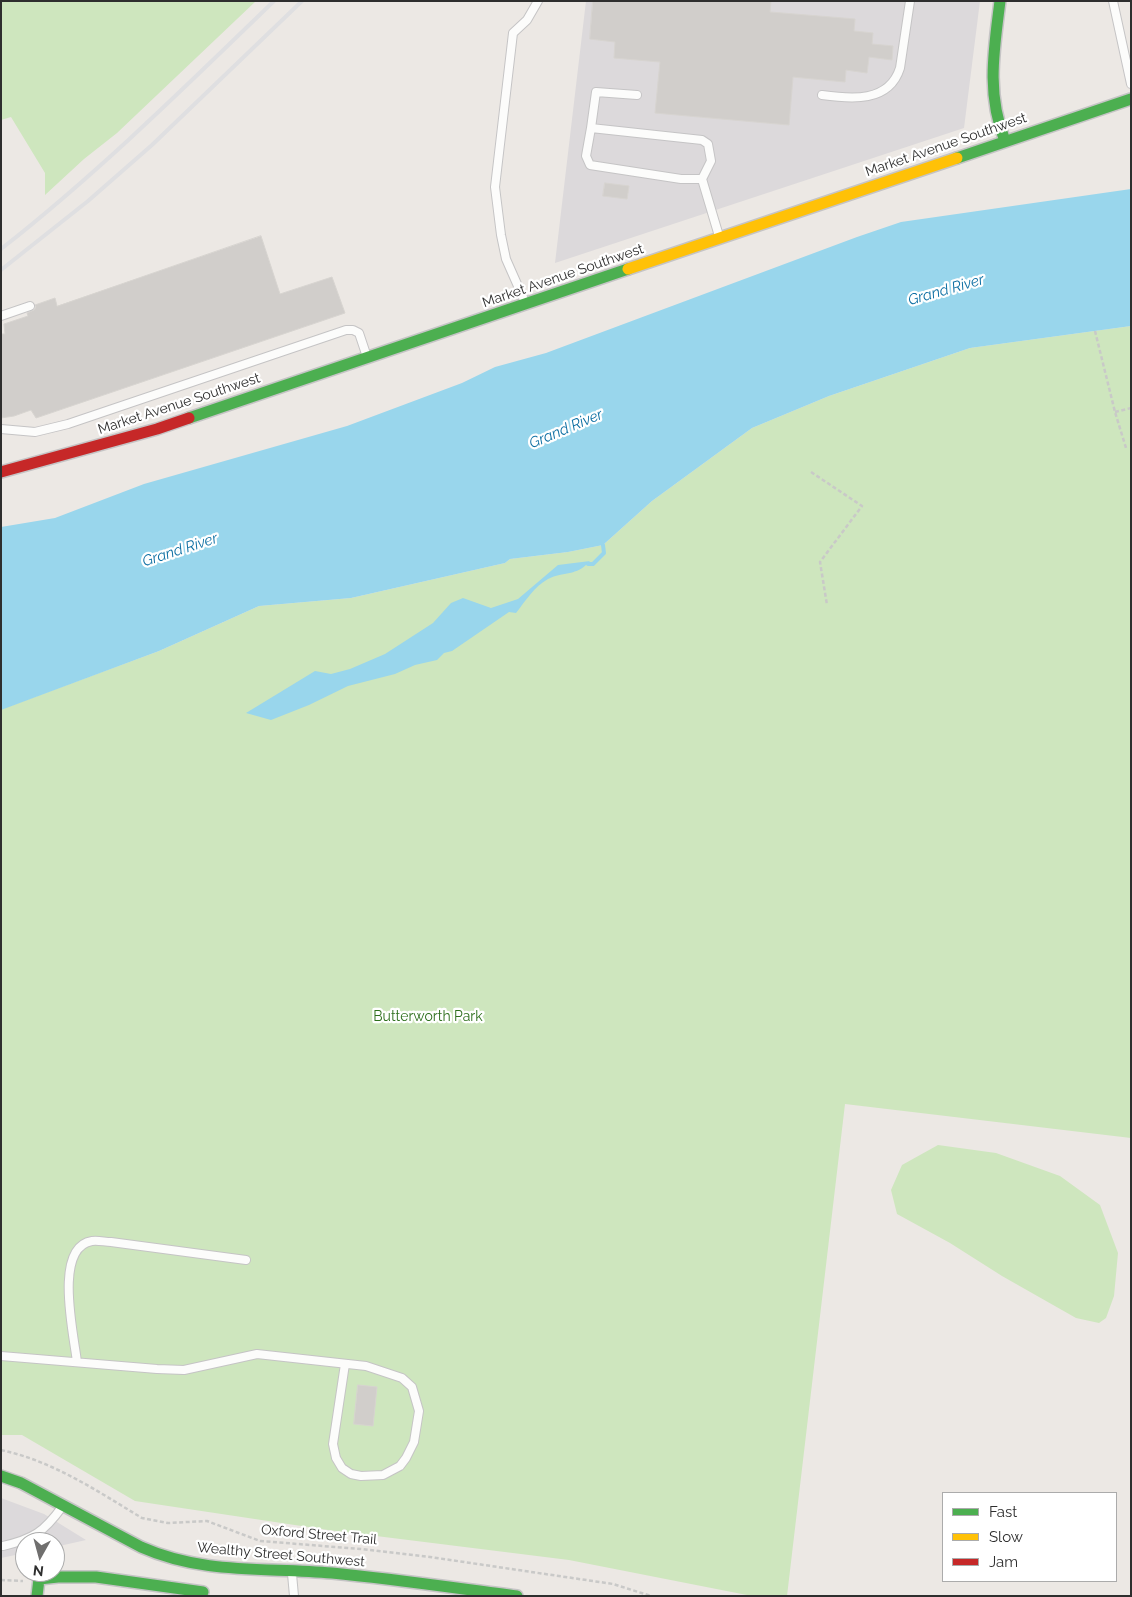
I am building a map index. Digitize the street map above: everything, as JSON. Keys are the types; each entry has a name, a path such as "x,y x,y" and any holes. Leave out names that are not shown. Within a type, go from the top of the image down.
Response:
{"main road":[{"path":"1000,1 994,55 993,91 995,111 1004,141"},
{"name":"Market Avenue Southwest","path":"1,472 157,429 1131,99"},
{"name":"Wealthy Street Southwest","path":"1,1476 21,1483 161,1556 209,1567 331,1573 457,1592 517,1596"},
{"path":"65,1576 99,1577 189,1592 203,1592"},
{"path":"38,1596 39,1582"}],"lane":[{"path":"526,304 506,259 495,187 513,33 526,20 538,1"},
{"path":"822,95 849,99 870,96 890,86 897,78 900,68 910,1"},
{"path":"1114,1 1131,84"},
{"path":"637,96 596,92 586,156 590,165 681,179 702,179"},
{"path":"591,128 702,140 708,144 711,161 702,179 720,238"},
{"path":"1,316 30,306"},
{"path":"1,429 35,432 68,424 346,330 353,330 358,333 368,358"},
{"path":"77,1362 68,1288 68,1272 76,1251 82,1245 92,1241 111,1242 246,1260"},
{"path":"1,1356 184,1370 257,1354 366,1366 402,1378 412,1387 419,1411 414,1442 400,1466 383,1475 361,1476 351,1474 342,1468 336,1458 333,1444 346,1364"},
{"path":"3,1546 25,1541 37,1534 63,1505"},
{"path":"292,1572 294,1596"}],"path":[{"path":"1095,331 1126,448"},
{"path":"1115,412 1131,408"},
{"path":"811,472 862,506 820,562 827,605"},
{"name":"Oxford Street Trail","path":"1,1450 50,1466 70,1475 142,1518 150,1520 168,1523 207,1521 260,1541 361,1549 440,1558 613,1584 651,1596"},
{"path":"1,1580 15,1581"}],"shaded area":[{"path":"586,1 980,1 964,128 555,263"},
{"path":"1,1498 44,1514 86,1540 65,1545 65,1532 15,1532 15,1555 1,1558"}],"green space":[{"path":"1,1 256,1 117,133 84,159 45,195 45,173 11,117 1,120"},
{"name":"Butterworth Park","path":"1131,326 1131,1138 845,1104 787,1596 752,1596 569,1560 328,1530 135,1501 22,1435 1,1435 2,709 159,651 259,606 351,598 505,563 510,559 568,552 603,545 652,501 752,428 829,396 970,348"},
{"path":"938,1145 996,1153 1060,1176 1100,1205 1118,1253 1114,1296 1106,1318 1099,1323 1076,1318 1002,1276 950,1243 897,1214 891,1190 902,1165"}],"water":[{"name":"Grand River","path":"1131,189 1131,326 970,348 829,396 752,428 652,501 603,545 568,552 510,559 505,563 351,598 259,606 159,651 1,710 1,527 55,518 144,484 347,426 462,383 495,367 546,353 901,222"},
{"path":"590,561 575,572 543,582 530,594 516,613 509,612 452,651 444,653 437,660 415,665 395,674 348,686 309,705 271,720 246,713 315,671 331,674 350,669 385,654 433,623 451,603 463,598 491,608 518,599 558,565"}],"building":[{"path":"593,1 771,1 770,12 855,19 854,31 873,33 872,44 893,46 892,60 869,57 867,73 846,70 845,82 793,77 789,125 655,113 660,62 614,58 615,42 590,39"},
{"path":"605,183 629,186 627,199 603,196"},
{"path":"261,236 280,294 332,277 345,313 36,418 31,410 1,418 1,334 5,334 4,324 28,316 27,313 34,310 35,305 55,298 57,306"},
{"path":"358,1385 377,1387 373,1426 354,1424"}],"waterway":[{"path":"588,564 593,564 604,553 603,545"}],"railway":[{"path":"1,249 107,160 274,1"},
{"path":"1,270 88,201 152,145 302,1"}],"traffic: fast":[{"path":"1000,1 994,54 993,89 995,106 1005,141"},
{"path":"957,158 1131,99"},
{"path":"189,418 628,269"},
{"path":"1,1476 21,1483 141,1547 188,1562 235,1568 355,1575 517,1596"},
{"path":"37,1596 39,1579 58,1577 96,1577 203,1592"}],"traffic: slow":[{"path":"628,269 957,158"}],"traffic: jam":[{"path":"1,472 157,429 189,418"}]}
